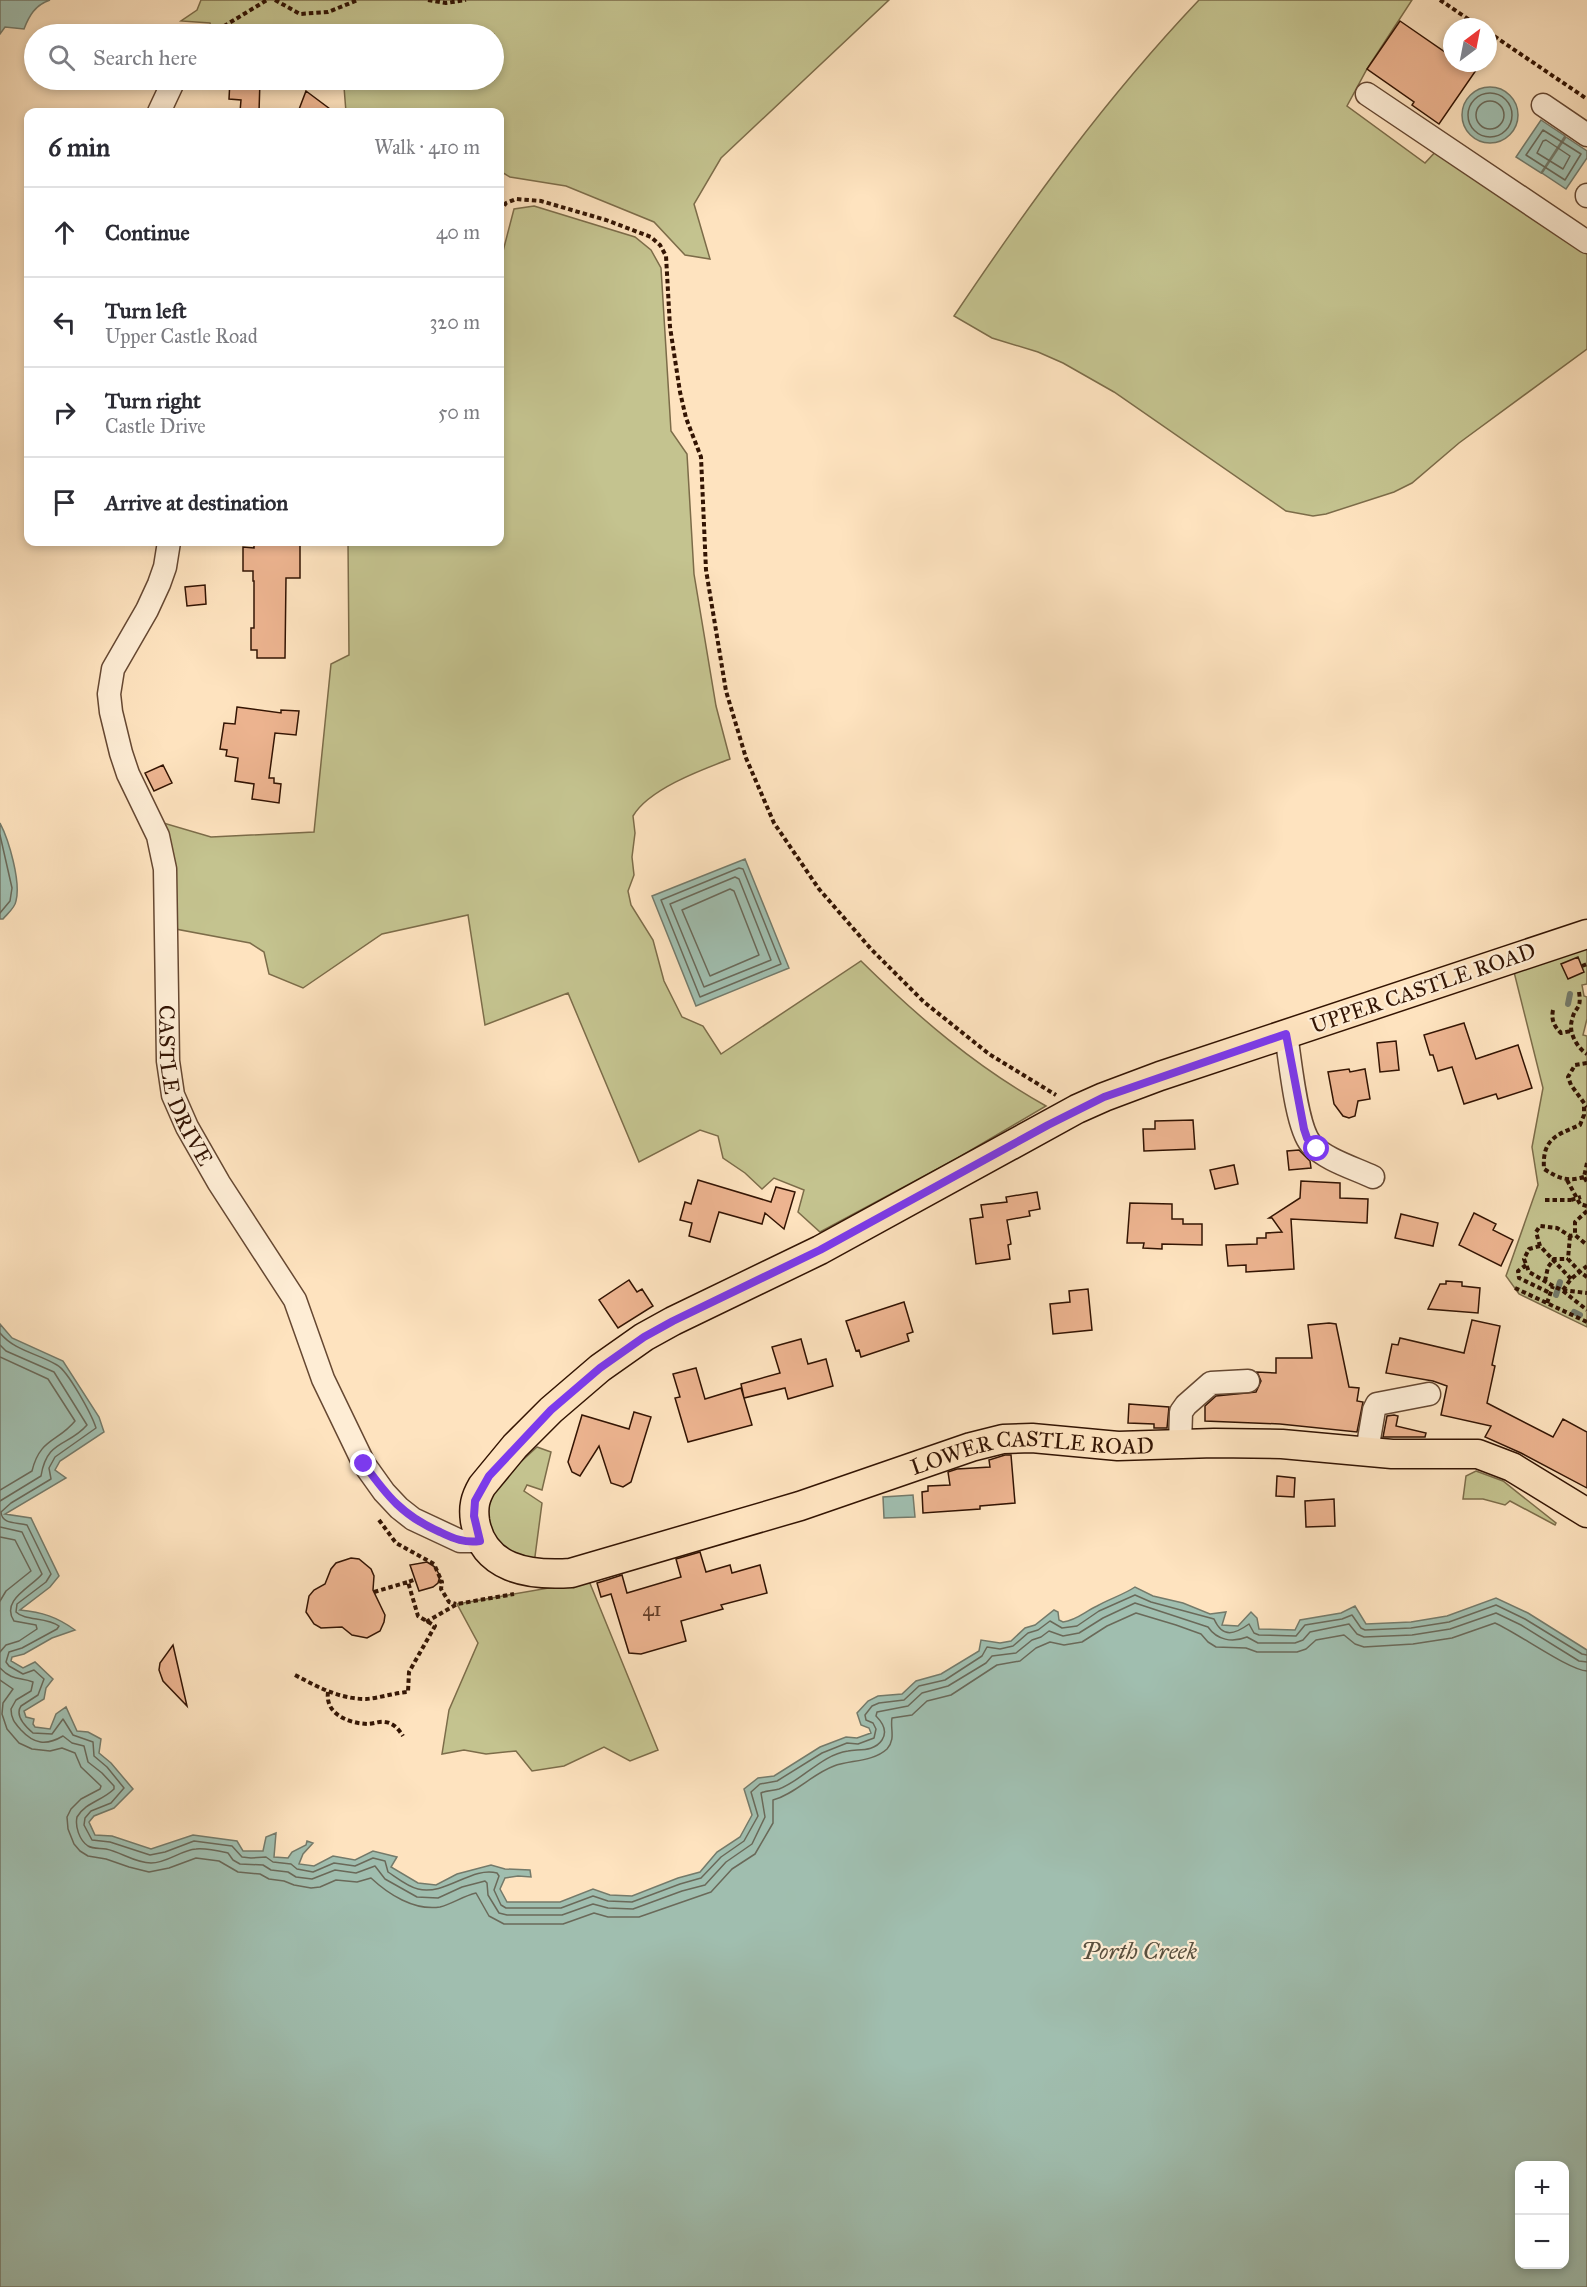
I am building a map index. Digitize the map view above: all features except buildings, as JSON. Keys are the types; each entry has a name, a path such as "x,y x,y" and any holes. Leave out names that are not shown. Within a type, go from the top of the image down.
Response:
{"main road":[{"name":"UPPER CASTLE ROAD","path":"483,1545 474,1509 477,1494 485,1481 534,1426 575,1388 615,1356 659,1328 820,1250 1077,1109 1130,1086 1587,934"},
{"name":"LOWER CASTLE ROAD","path":"483,1545 501,1563 541,1574 571,1574 800,1506 988,1442 1032,1438 1118,1446 1282,1444 1392,1454 1478,1454 1521,1472 1587,1513"}],"street":[{"path":"161,108 169,90"},
{"path":"1367,94 1587,242"},
{"path":"1543,105 1587,135"},
{"name":"CASTLE DRIVE","path":"168,546 159,584 147,610 113,669 109,694 120,753 158,836 165,869 168,1061 173,1095 187,1127 219,1183 295,1300 323,1379 364,1464 384,1492 413,1519 460,1541 483,1545"},
{"path":"1286,1034 1296,1096 1307,1138 1324,1154 1373,1177"},
{"path":"1180,1445 1181,1412 1193,1398 1211,1383 1248,1381"},
{"path":"1367,1451 1377,1404 1430,1394"}],"path":[{"path":"227,24 267,0"},
{"path":"275,0 300,14 328,12 358,0"},
{"path":"428,0 446,3 466,0"},
{"path":"1440,0 1467,18"},
{"path":"1497,38 1587,99"},
{"path":"504,206 516,199 541,201 606,220 651,237 660,244 666,256 670,327 680,392 686,418 701,457 706,570 726,691 746,758 774,823 819,889 871,950 924,1002 989,1054 1077,1109"},
{"path":"1579,992 1580,1008 1571,1020 1571,1031 1583,1052 1587,1054"},
{"path":"1553,1010 1551,1018 1555,1028 1561,1033 1571,1031"},
{"path":"1584,1177 1558,1178 1544,1169 1543,1154 1550,1141 1562,1131 1580,1125 1585,1106 1568,1077 1575,1065 1587,1063"},
{"path":"1587,1163 1584,1177 1587,1182"},
{"path":"1567,1179 1580,1204 1587,1206"},
{"path":"1545,1200 1571,1200 1581,1197"},
{"path":"1568,1259 1575,1222 1587,1211"},
{"path":"1570,1279 1540,1246 1536,1232 1540,1226 1557,1228 1587,1245"},
{"path":"1540,1246 1529,1249 1524,1259 1529,1272 1562,1290 1587,1310"},
{"path":"1554,1259 1568,1259 1587,1277"},
{"path":"1545,1281 1548,1267 1554,1259"},
{"path":"1527,1265 1518,1271 1519,1278 1550,1293"},
{"path":"1562,1290 1570,1279 1587,1266"},
{"path":"1547,1303 1553,1286"},
{"path":"1515,1288 1587,1322"},
{"path":"1562,1290 1587,1293"},
{"path":"374,1592 414,1580"},
{"path":"426,1622 457,1604 449,1602 441,1589 442,1582 439,1581"},
{"path":"295,1675 328,1692 348,1698 368,1699 408,1692 409,1672 435,1626 418,1616 406,1583"},
{"path":"328,1692 327,1700 333,1711 342,1719 365,1724 385,1722 398,1728 404,1736"}],"shaded area":[{"path":"201,0 889,0 721,158 694,204 710,259 685,255 654,222 566,186 510,177 504,173 504,108 346,108 344,90 504,90 504,24 210,24 181,21 197,10"},
{"path":"1199,0 1412,0 1367,69 1347,106 1425,163 1439,148 1587,250 1587,349 1459,443 1412,483 1394,492 1326,514 1313,516 1286,511 1114,392 1063,363 1038,352 992,338 954,316 1040,192 1100,114"},
{"path":"534,206 635,237 651,250 661,268 671,431 687,454 694,574 716,706 730,759 663,789 641,806 633,816 634,875 628,891 631,905 653,940 664,981 682,1017 703,1026 721,1054 861,961 949,1040 996,1075 1046,1106 956,1159 820,1232 798,1212 804,1190 774,1178 762,1189 745,1173 723,1158 718,1136 700,1130 639,1162 568,993 485,1025 468,915 382,934 303,988 269,974 264,952 250,943 165,927 150,819 211,837 314,832 331,664 349,655 348,546 504,546 504,247 514,209"},
{"path":"1587,943 1587,984 1582,985 1584,996 1587,997 1587,1019 1583,1035 1587,1036 1587,1327 1519,1294 1506,1276 1538,1185 1532,1147 1543,1088 1513,968"},
{"path":"537,1447 551,1452 542,1490 527,1485 524,1491 542,1503 534,1564 493,1543 483,1515 493,1487"},
{"path":"1476,1471 1503,1481 1556,1523 1555,1525 1510,1501 1505,1505 1483,1499 1463,1499 1466,1476"},
{"path":"589,1581 658,1750 630,1761 604,1747 564,1766 532,1771 516,1751 486,1754 464,1750 442,1754 449,1710 478,1643 457,1604"}],"water":[{"path":"0,0 50,0 33,12 24,24 24,29 5,27 0,34"},
{"path":"1490,87 1501,89 1510,95 1516,104 1518,115 1516,126 1510,135 1501,141 1490,143 1479,141 1470,135 1464,126 1462,115 1464,104 1470,95 1479,89"},
{"path":"1541,120 1565,136 1541,173 1516,157"},
{"path":"1566,137 1587,151 1587,158 1566,189 1542,173"},
{"path":"0,823 10,850 17,883 15,904 3,919 0,919"},
{"path":"745,859 789,968 696,1006 652,896"},
{"name":"Porth Creek","path":"0,1324 12,1338 63,1361 99,1417 104,1432 60,1461 55,1470 66,1478 5,1514 31,1518 59,1576 50,1587 20,1610 49,1616 75,1630 52,1638 24,1654 12,1657 11,1661 23,1668 35,1662 53,1679 46,1688 44,1699 24,1711 26,1717 34,1719 35,1727 50,1729 56,1714 66,1707 77,1731 88,1732 101,1739 99,1753 111,1763 133,1789 114,1808 94,1816 89,1822 95,1835 112,1836 151,1849 193,1835 237,1841 243,1851 263,1851 266,1837 276,1833 274,1857 288,1858 292,1852 306,1845 307,1841 313,1843 303,1854 299,1864 314,1866 333,1856 355,1860 373,1851 397,1857 391,1867 418,1883 436,1885 457,1874 491,1865 505,1869 530,1870 531,1877 505,1878 500,1889 507,1902 560,1902 593,1889 610,1895 632,1896 700,1872 717,1852 740,1837 752,1815 744,1789 758,1778 774,1776 820,1747 846,1737 857,1738 871,1733 869,1728 861,1725 857,1713 868,1701 878,1696 902,1694 916,1681 941,1674 979,1651 981,1640 1000,1643 1011,1641 1025,1628 1035,1625 1054,1610 1058,1612 1059,1620 1068,1621 1135,1587 1153,1596 1183,1603 1210,1614 1226,1612 1222,1625 1238,1626 1251,1612 1257,1618 1259,1629 1295,1630 1300,1620 1341,1613 1355,1606 1366,1624 1411,1622 1447,1616 1496,1598 1528,1613 1587,1650 1587,2287 0,2287"},
{"path":"913,1495 915,1517 884,1518 883,1497"}],"waterway":[{"path":"1568,1004 1570,994"},
{"path":"1556,1295 1560,1282"},
{"path":"1574,1312 1580,1315"}],"route":[{"path":"364,1464 384,1492 413,1519 460,1541 480,1541 474,1516 475,1501 489,1476 534,1426 575,1388 615,1356 644,1337 820,1250 1077,1109 1130,1086 1286,1034 1304,1129 1307,1138 1317,1149"}]}
